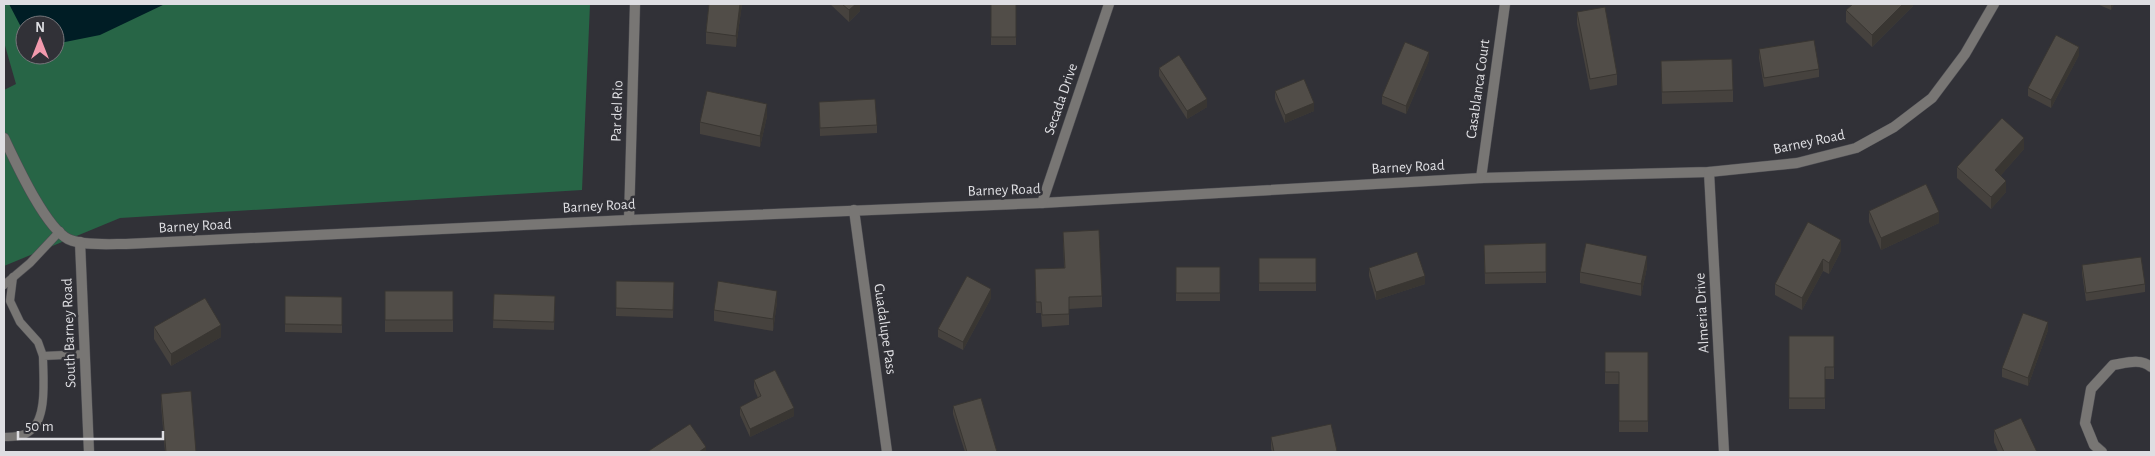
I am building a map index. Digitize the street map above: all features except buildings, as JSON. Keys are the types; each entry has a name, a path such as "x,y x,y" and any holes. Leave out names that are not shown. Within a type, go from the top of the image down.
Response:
{"street":[{"name":"Par del Rio","path":"629,220 636,4"},
{"name":"Secada Drive","path":"1042,203 1109,4"},
{"name":"Casablanca Court","path":"1481,178 1505,4"},
{"name":"Barney Road","path":"4,138 28,185 51,223 68,239 80,242 126,244 1042,203 1481,178 1709,172 1797,163 1856,148 1894,126 1932,98 1965,54 1994,4"},
{"name":"Almeria Drive","path":"1709,172 1724,452"},
{"name":"Guadalupe Pass","path":"854,210 886,452"},
{"name":"South Barney Road","path":"80,242 89,452"},
{"path":"2102,452 2094,445 2085,423 2091,389 2113,365 2145,362 2151,367"}],"lane":[{"path":"4,285 30,263 60,231"},
{"path":"4,438 15,437 31,431 41,416 43,356 38,342 20,322 10,301 13,277"},
{"path":"43,356 85,354"}],"green space":[{"path":"4,4 590,4 582,190 120,218 4,266 4,90 16,84 4,42"}],"water":[{"path":"9,4 165,4 100,35 65,42 65,15 15,16"}]}
